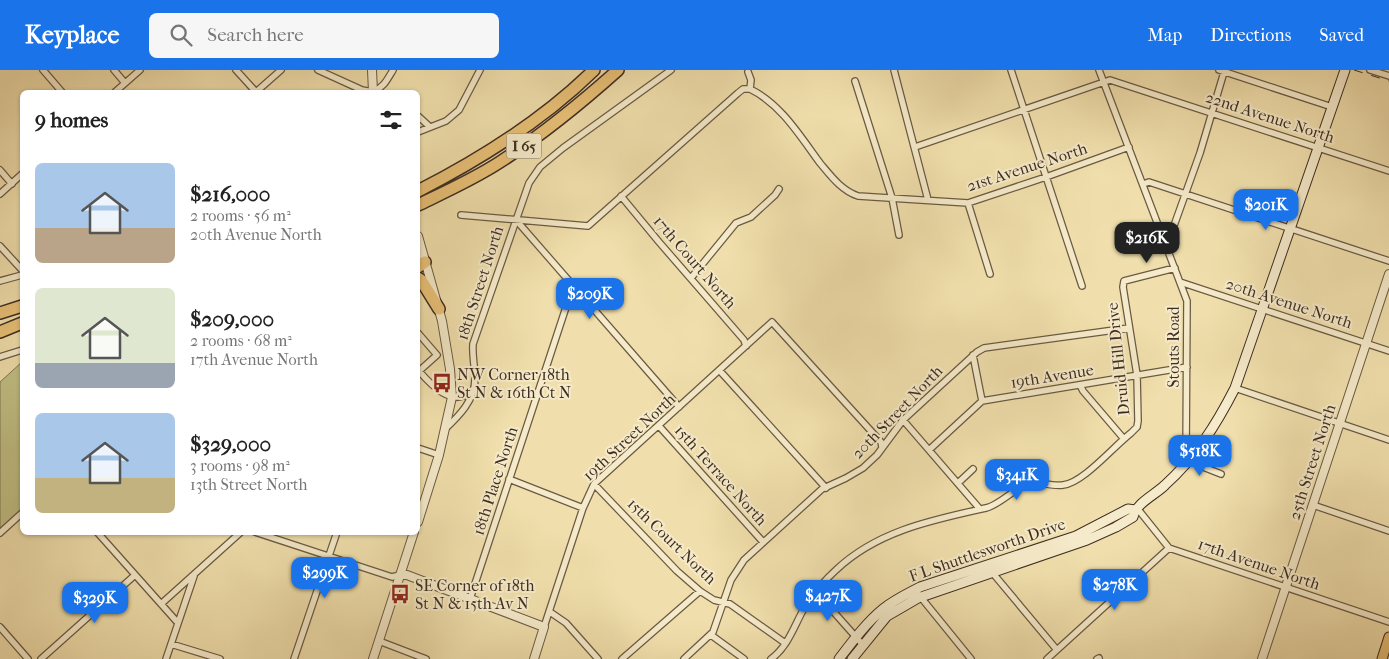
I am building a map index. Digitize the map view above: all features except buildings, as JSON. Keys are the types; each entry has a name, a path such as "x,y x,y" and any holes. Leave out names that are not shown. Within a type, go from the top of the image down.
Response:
{"highway":[{"name":"I 65","path":"420,190 494,149 529,125 594,70"},
{"name":"I 65","path":"420,204 468,181 506,158 574,109 618,70"},
{"path":"420,279 440,309"},
{"path":"0,313 20,307"},
{"path":"0,332 20,324"}],"main road":[{"name":"F L Shuttlesworth Drive","path":"839,659 881,610 899,597 918,593 990,569 1076,536 1128,509 1136,509 1166,485 1200,448 1217,423 1235,388 1345,70"},
{"name":"F L Shuttlesworth Drive","path":"852,659 887,616 918,593"},
{"path":"1382,659 1389,637"}],"street":[{"path":"43,70 60,90"},
{"path":"114,70 125,83"},
{"path":"117,90 140,70"},
{"path":"236,70 254,90"},
{"path":"258,90 281,70"},
{"path":"318,70 362,90"},
{"path":"372,70 373,90"},
{"path":"377,90 385,84 393,70"},
{"path":"420,131 446,121 459,110 480,70"},
{"name":"18th Street North","path":"445,429 459,416 471,398 475,380 472,356 473,344 529,183 540,166 671,70"},
{"path":"894,70 928,200"},
{"path":"1010,70 1082,286"},
{"name":"Stouts Road","path":"1099,70 1187,301 1186,456 1188,459"},
{"path":"1370,70 1389,76"},
{"path":"1166,244 1212,112 1222,71 1332,107"},
{"path":"461,215 588,226 738,93 743,89 750,89 751,80 748,72"},
{"name":"22nd Avenue North","path":"915,147 1110,80 1389,171"},
{"path":"855,81 892,198 899,235"},
{"name":"21st Avenue North","path":"750,89 778,109 836,182 853,194 872,197 968,203 1129,147"},
{"path":"420,118 430,127"},
{"path":"0,170 12,184"},
{"path":"0,194 20,176"},
{"path":"1143,184 1149,182 1185,193 1389,261"},
{"path":"691,278 736,223 751,217 779,189"},
{"name":"17th Court North","path":"621,196 744,340 746,346"},
{"path":"968,203 990,274"},
{"path":"516,220 679,407"},
{"path":"0,246 20,268"},
{"path":"420,516 439,455 452,397 447,344 440,309 421,265"},
{"name":"Druid Hill Drive","path":"771,659 778,654 785,644 807,603 816,592 837,569 874,542 892,533 933,520 986,508 1028,482 1058,486 1076,482 1137,427 1137,376 1123,287 1124,281 1175,268"},
{"name":"25th Street North","path":"1262,659 1389,274"},
{"path":"0,281 20,276"},
{"name":"20th Avenue North","path":"1180,282 1389,351"},
{"name":"18th Place North","path":"470,599 573,286"},
{"name":"19th Street North","path":"534,659 583,508 594,484 772,322 881,442 882,447"},
{"path":"929,450 982,401 973,355 984,348 1129,328"},
{"path":"420,335 437,355 420,369"},
{"path":"0,357 20,351"},
{"name":"20th Street North","path":"684,659 711,635 715,629 731,580 740,564 826,488 858,471 877,455 903,420 973,355"},
{"path":"1137,376 1188,367"},
{"path":"720,371 826,488"},
{"path":"420,373 433,387 452,397 467,396 473,389"},
{"name":"19th Avenue","path":"982,401 1137,376"},
{"path":"1080,385 1124,439"},
{"path":"1235,388 1389,440"},
{"path":"903,420 980,508"},
{"name":"15th Terrace North","path":"659,426 763,542"},
{"path":"420,449 439,455"},
{"path":"1188,459 1221,474"},
{"path":"958,483 973,469"},
{"path":"509,479 583,508"},
{"name":"15th Court North","path":"594,484 678,571 700,591 714,600 730,604 785,644"},
{"path":"1313,505 1389,531"},
{"path":"1047,659 1169,548 1136,509"},
{"path":"0,533 20,515"},
{"path":"102,535 178,623"},
{"path":"161,604 238,535"},
{"path":"264,535 392,577 406,575 544,627"},
{"path":"294,659 335,535"},
{"path":"373,659 413,535"},
{"name":"17th Avenue North","path":"1169,548 1389,622"},
{"path":"990,569 1057,650"},
{"path":"40,659 135,575"},
{"path":"166,659 194,575"},
{"path":"622,659 700,591"},
{"path":"816,592 863,645"},
{"path":"918,593 967,658"},
{"path":"550,612 566,624 598,659"},
{"path":"0,627 28,659"},
{"path":"711,635 744,659"},
{"path":"379,641 426,659"},
{"path":"171,644 220,659"}],"shaded area":[{"path":"20,364 20,511 0,529 0,382"}],"railway":[{"path":"1354,70 1389,81"}],"place":[{"name":"NW Corner 18th St N & 16th Ct N","path":"442,383"},
{"name":"SE Corner of 18th St N & 15th Av N","path":"400,594"}]}
